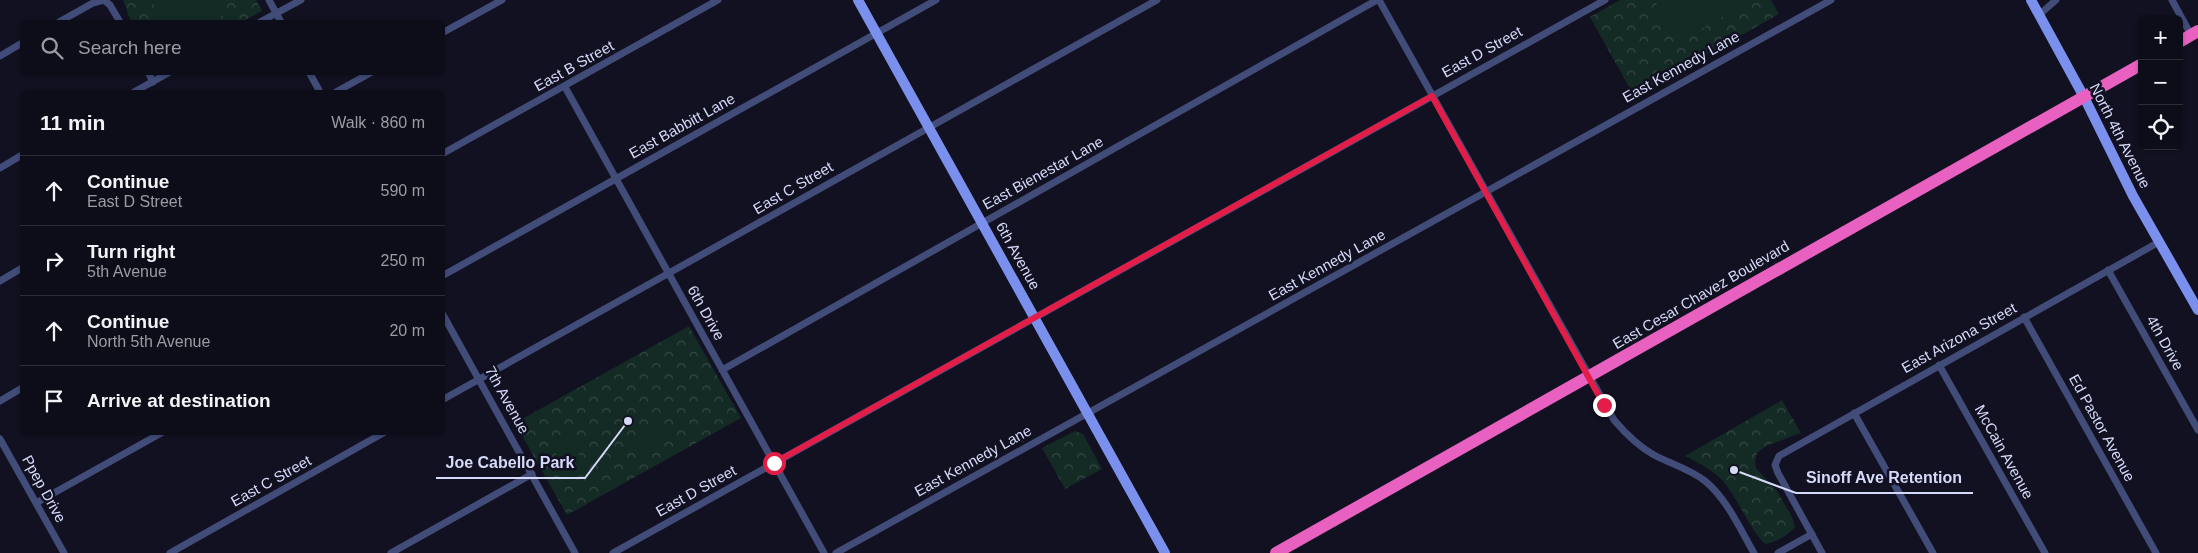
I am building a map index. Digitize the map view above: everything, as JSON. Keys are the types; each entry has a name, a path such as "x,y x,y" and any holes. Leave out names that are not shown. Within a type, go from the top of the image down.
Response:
{"highway":[{"path":"2183,40 2195,33"},
{"name":"East Cesar Chavez Boulevard","path":"1276,553 1589,378 2138,66"}],"street":[{"path":"63,20 98,1 104,0 110,5 119,20"},
{"path":"269,0 280,20"},
{"path":"264,20 300,0"},
{"path":"445,31 502,0"},
{"name":"East B Street","path":"445,152 718,0"},
{"name":"6th Avenue","path":"858,0 1166,553"},
{"name":"East Babbitt Lane","path":"445,274 936,0"},
{"name":"East C Street","path":"445,398 669,275 929,126 1157,0"},
{"path":"1378,0 1614,420 1638,444 1654,454 1685,468 1704,480 1717,492 1754,553"},
{"name":"East Bienestar Lane","path":"722,370 1378,0"},
{"name":"East D Street","path":"614,553 1605,0"},
{"name":"East Kennedy Lane","path":"836,553 1831,0"},
{"name":"North 4th Avenue","path":"2031,0 2084,97 2133,196 2198,310"},
{"path":"2040,15 2056,0"},
{"path":"2172,0 2195,33"},
{"path":"0,56 20,44"},
{"path":"150,75 153,82"},
{"path":"138,90 165,75"},
{"path":"311,75 319,90"},
{"path":"340,90 367,75"},
{"name":"6th Drive","path":"564,87 824,553"},
{"path":"0,168 20,156"},
{"name":"East Arizona Street","path":"1812,534 1778,473 1776,462 1783,452 2159,242"},
{"path":"0,281 20,269"},
{"name":"4th Drive","path":"2108,270 2198,430"},
{"name":"Ed Pastor Avenue","path":"2024,317 2156,553"},
{"name":"7th Avenue","path":"445,318 576,553"},
{"name":"McCain Avenue","path":"1939,365 2044,553"},
{"path":"0,401 20,389"},
{"path":"1854,413 1933,553"},
{"path":"36,503 158,435"},
{"name":"East C Street","path":"170,553 380,435"},
{"name":"Ppep Drive","path":"0,439 64,553"},
{"path":"391,553 532,474"},
{"path":"1778,553 1812,534 1822,553"}],"green space":[{"path":"123,0 256,0 262,11 246,20 130,20"},
{"path":"151,0 222,0 229,12 215,20 163,20"},
{"path":"1620,0 1771,0 1779,14 1634,96 1590,17"},
{"path":"1742,0 1745,4 1678,42 1655,1"},
{"path":"689,326 741,418 567,515 515,423"},
{"path":"1782,400 1801,433 1766,446 1757,453 1755,461 1756,468 1777,491 1793,519 1795,527 1774,542 1765,544 1722,480 1707,468 1685,456"},
{"path":"657,424 666,441 637,457 627,440"},
{"path":"1075,431 1083,434 1102,469 1065,489 1042,448"},
{"path":"566,432 584,464 567,474 549,441"}],"place":[{"name":"Joe Cabello Park","path":"628,421"},
{"name":"Sinoff Ave Retention","path":"1734,470"}],"route":[{"path":"774,463 1432,96 1604,405"}]}
